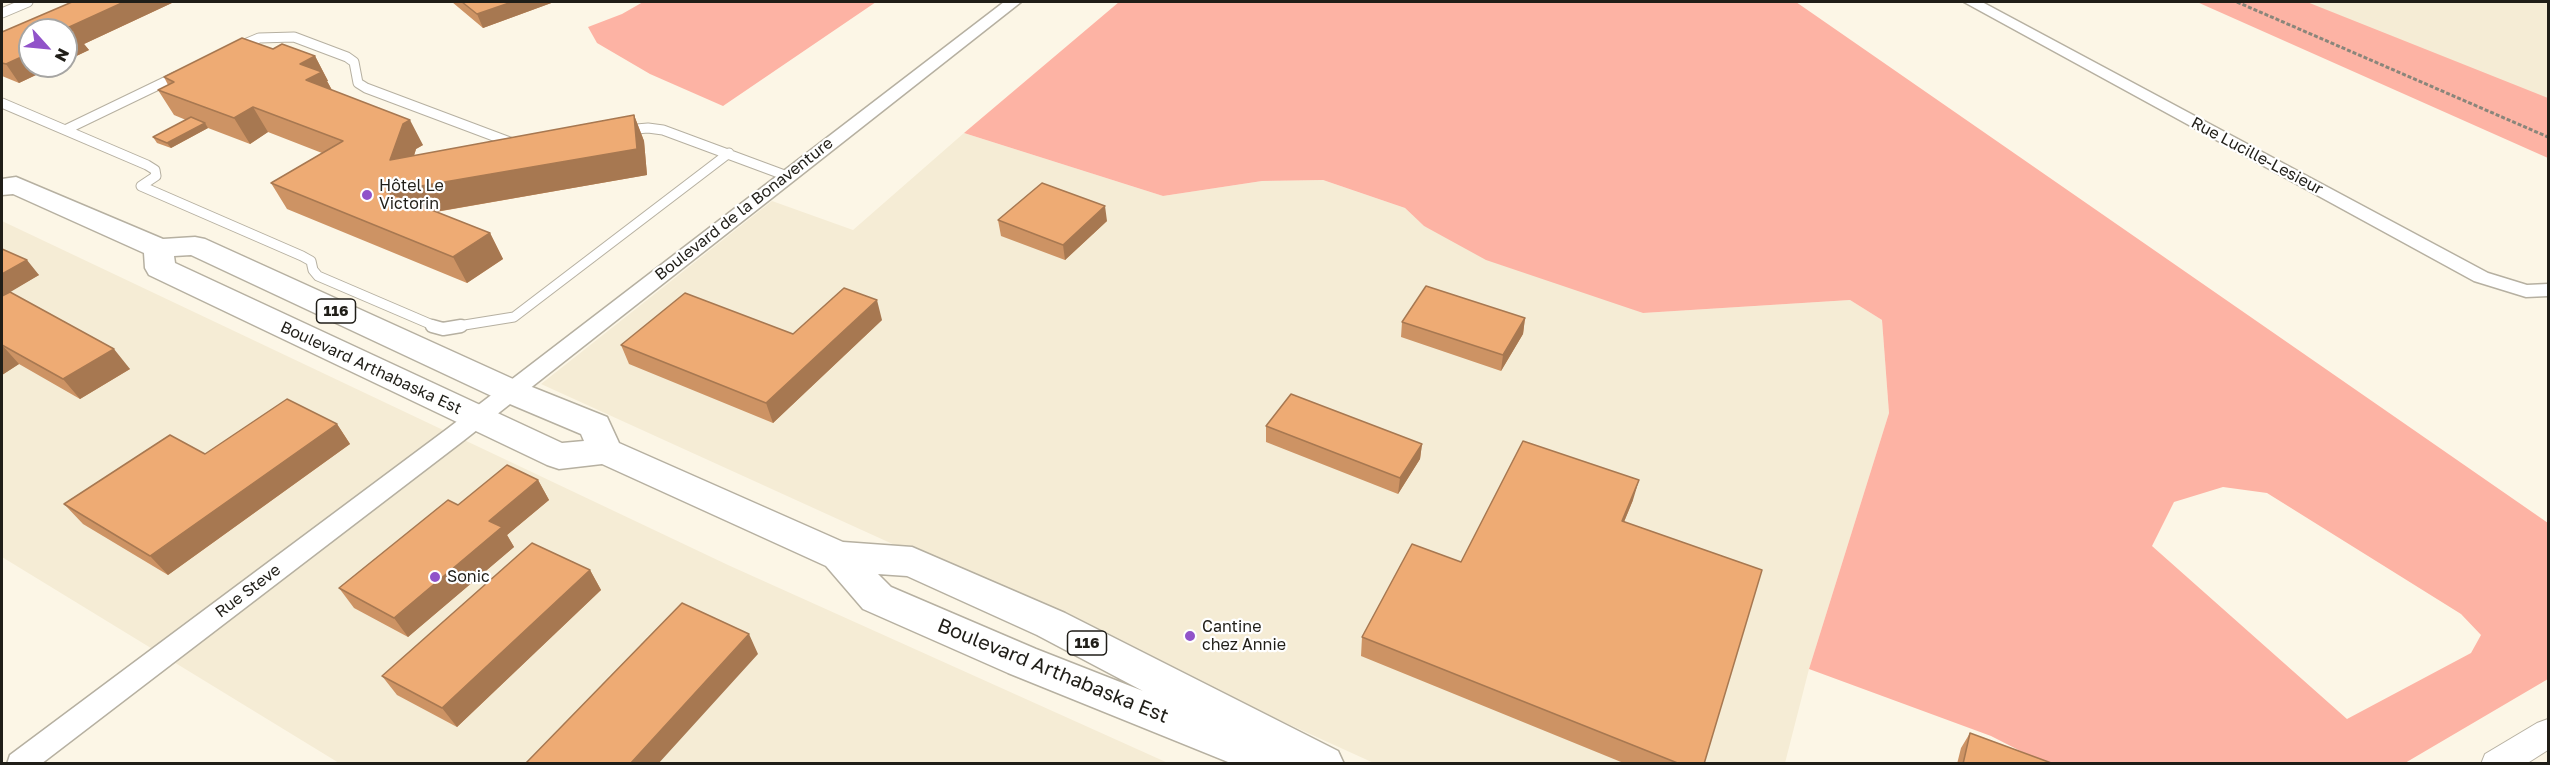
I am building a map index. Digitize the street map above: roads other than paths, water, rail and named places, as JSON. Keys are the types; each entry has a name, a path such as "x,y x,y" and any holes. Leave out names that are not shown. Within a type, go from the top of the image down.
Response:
{"main road":[{"name":"116","path":"6,178 159,248 195,246 510,391 595,426 605,451"},
{"name":"Boulevard Arthabaska Est","path":"159,248 159,268 559,456 605,451 839,556 912,562 1051,624 1323,764"},
{"name":"Boulevard Arthabaska Est","path":"839,556 877,597 1022,662 1282,764"}],"street":[{"name":"Boulevard de la Bonaventure","path":"476,417 1013,2"},
{"name":"Rue Lucille-Lesieur","path":"1972,2 2481,277 2526,291 2548,290"},
{"name":"Rue Steve","path":"20,764 476,417"},
{"path":"2497,764 2548,733"}],"lane":[{"path":"2,13 28,2"},
{"path":"226,53 259,38 294,37 347,57 354,62 358,83 366,88 523,145"},
{"path":"65,129 183,73"},
{"path":"4,106 65,129 155,170 156,176 141,186 302,256 311,261 313,270 318,276 432,326 444,329 514,317 729,153"},
{"path":"612,133 648,128 663,130 788,176"}],"place":[{"name":"Hôtel Le Victorin","path":"367,195"},
{"name":"Sonic","path":"435,577"},
{"name":"Cantine chez Annie","path":"1190,636"}]}
